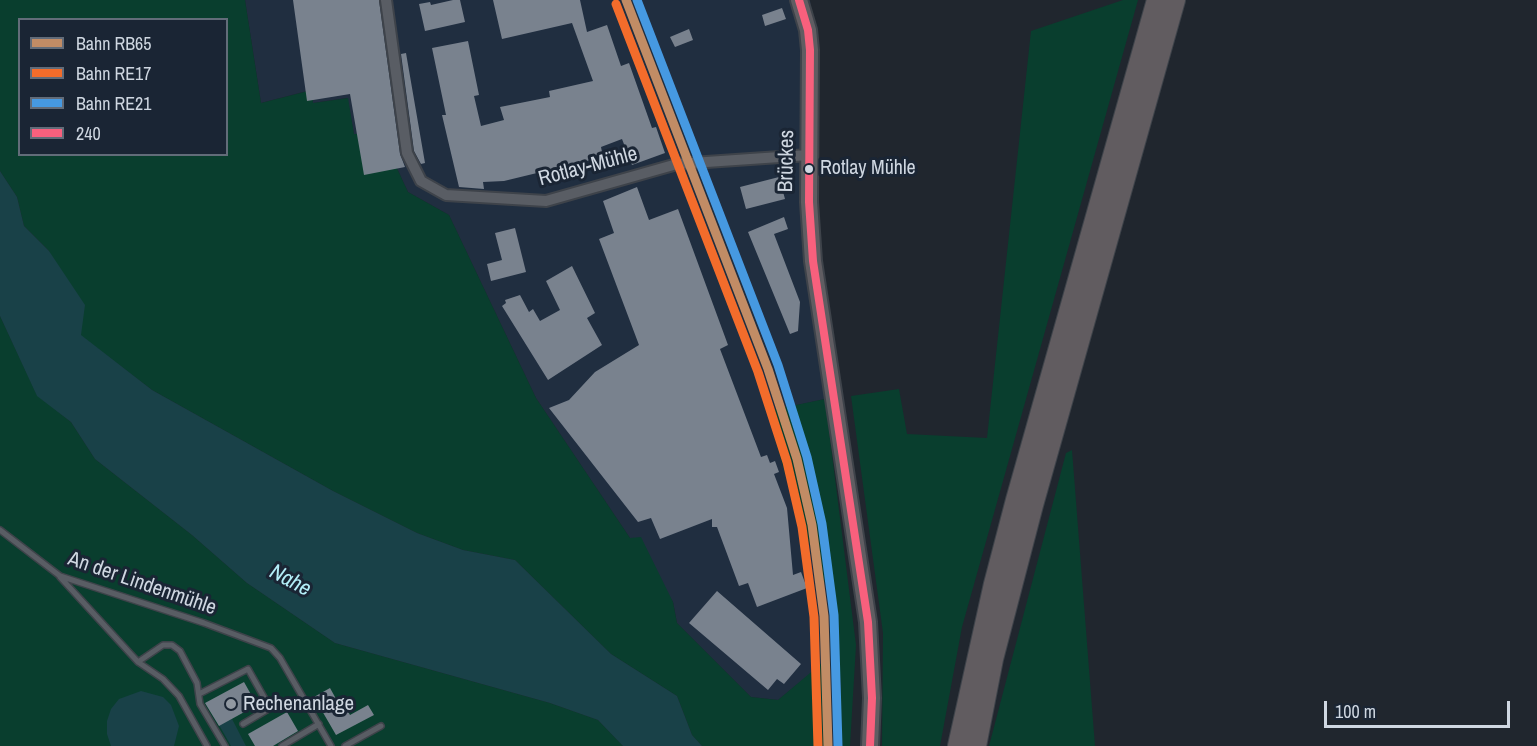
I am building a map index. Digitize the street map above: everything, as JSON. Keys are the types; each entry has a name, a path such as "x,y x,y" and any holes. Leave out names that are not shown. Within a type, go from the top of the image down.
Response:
{"highway":[{"path":"958,746 994,584 1016,500 1157,0"},
{"path":"976,746 993,659 1030,516 1176,0"}],"main road":[{"name":"Brückes","path":"799,0 808,30 810,50 809,155 812,249 868,622 872,698 870,746"}],"street":[{"name":"Rotlay-Mühle","path":"386,0 407,153 421,181 446,195 546,201 676,164 809,155"}],"lane":[{"name":"An der Lindenmühle","path":"0,530 60,576 263,644 280,658 319,724"},
{"path":"60,576 138,662 163,679 179,696 207,746"},
{"path":"138,662 164,645 172,645 180,651 197,683 200,704 225,746"},
{"path":"199,694 248,669 270,708 243,724"},
{"path":"282,746 319,724 332,746"},
{"path":"345,746 381,726"}],"shaded area":[{"path":"245,0 810,0 819,61 817,180 821,251 843,395 793,406 836,610 841,689 840,746 824,746 822,664 778,700 751,697 677,623 673,602 536,398 449,215 408,192 394,162 354,134 347,98 313,103 311,90 261,103"}],"green space":[{"path":"0,0 245,0 261,103 312,90 313,103 348,98 354,134 385,134 394,162 408,192 449,215 536,398 630,538 641,537 673,602 677,623 751,697 778,700 822,663 824,746 702,746 692,735 677,696 611,654 515,560 463,550 417,533 333,491 152,390 80,335 49,251 24,226 17,197 0,171"},
{"path":"1123,0 1138,0 962,627 940,746 882,746 883,633 851,396 899,389 907,434 987,438 1031,31"},
{"path":"0,316 37,395 71,422 95,459 192,535 247,583 335,643 550,703 598,720 623,746 0,746"},
{"path":"825,399 856,645 850,746 840,746 841,689 836,610 795,508 767,411"},
{"path":"1072,450 1095,746 989,746 1066,453"}],"water":[{"name":"Nahe","path":"0,171 17,197 24,226 49,251 85,305 81,335 152,390 333,491 417,533 463,550 515,560 611,654 677,696 692,735 702,746 623,746 598,720 550,703 335,643 247,583 192,535 95,459 71,422 37,396 0,316"},
{"path":"141,691 163,697 171,705 179,726 174,746 111,746 107,734 107,721 111,709 119,699"},
{"path":"232,719 246,746 231,746 219,725"}],"building":[{"path":"293,0 379,0 400,154 405,167 364,175 350,94 307,101"},
{"path":"460,0 465,22 425,31 419,4 430,2 431,5"},
{"path":"493,0 580,0 587,32 607,25 621,66 629,63 652,128 656,127 665,153 632,165 622,139 601,147 603,157 504,181 483,182 484,189 459,187 442,115 446,115 432,48 468,41 479,95 474,96 481,126 504,120 500,107 550,97 549,91 593,81 572,23 502,39"},
{"path":"782,8 786,19 765,26 762,15"},
{"path":"689,29 693,40 675,47 670,37"},
{"path":"406,53 425,163 421,164 414,151 401,54"},
{"path":"779,177 785,199 746,209 740,187"},
{"path":"637,187 649,220 678,209 728,345 720,349 761,457 767,455 770,463 775,461 779,472 774,474 787,508 793,575 801,572 807,588 757,607 748,583 739,586 717,527 712,527 712,519 660,539 651,518 638,522 549,408 569,400 595,372 639,345 599,239 614,233 603,201"},
{"path":"784,217 788,229 774,234 800,302 798,331 790,334 748,232"},
{"path":"515,228 526,272 491,281 487,264 502,260 495,233"},
{"path":"572,266 595,313 587,318 602,345 548,380 502,306 506,303 505,300 520,295 529,312 533,309 540,321 560,310 546,281"},
{"path":"717,591 801,664 784,684 777,679 768,690 689,623"},
{"name":"Rechenanlage","path":"244,682 257,705 219,726 205,703"},
{"path":"330,688 340,706 344,704 350,715 368,705 374,715 336,735 314,697"},
{"path":"287,712 298,731 273,746 255,746 248,734"}],"rail line":[{"name":"RB65","path":"626,0 768,369 797,459 812,525 824,616 828,746"},
{"name":"RE21","path":"637,0 778,365 807,457 822,524 834,615 838,746"},
{"name":"RE17","path":"616,4 758,372 787,462 802,527 814,617 818,746"}],"transit line":[{"name":"240","path":"799,0 808,30 810,50 809,202 813,261 868,622 872,698 870,746"}],"place":[{"name":"Rotlay Mühle","path":"809,169"},
{"name":"Rechenanlage","path":"231,704"}]}
